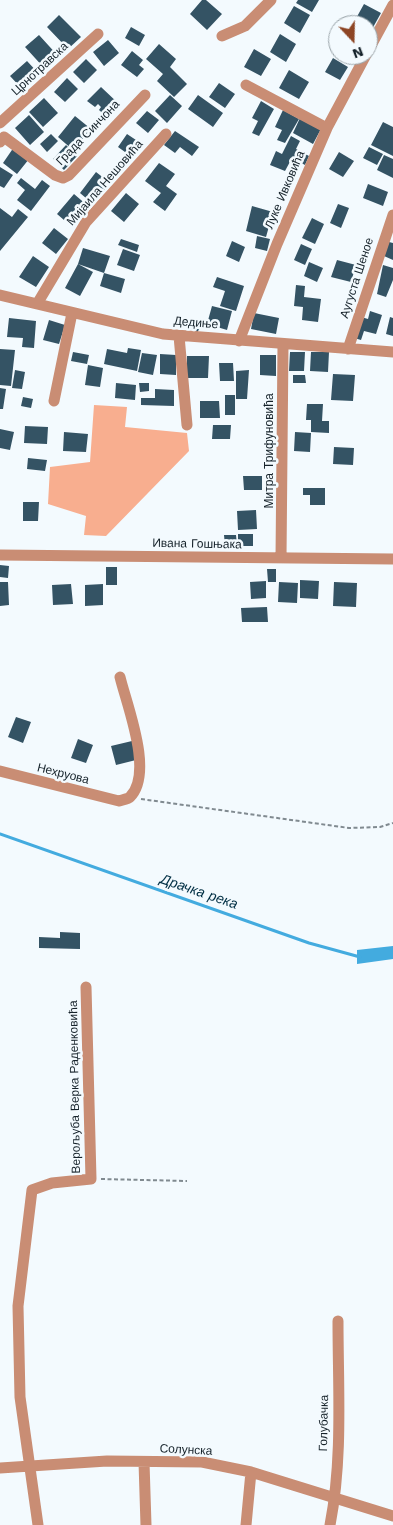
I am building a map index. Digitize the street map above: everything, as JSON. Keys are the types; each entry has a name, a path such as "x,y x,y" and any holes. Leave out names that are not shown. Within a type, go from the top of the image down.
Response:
{"street":[{"path":"222,36 245,26 271,0"},
{"path":"378,33 393,5"},
{"name":"Црнотравска","path":"0,123 98,34"},
{"name":"Луке Ивковића","path":"240,341 277,244 327,128 361,65"},
{"path":"246,85 327,128"},
{"name":"Града Синчона","path":"1,137 55,176 63,178 69,175 145,95"},
{"name":"Мијаила Нешовића","path":"37,304 86,222 166,134"},
{"name":"Аугуста Шеное","path":"348,349 393,215"},
{"name":"Дедиње","path":"0,295 179,336 393,352"},
{"path":"54,401 72,313"},
{"path":"179,336 187,425"},
{"name":"Митра Трифуновића","path":"281,558 283,345"},
{"name":"Ивана Гошњака","path":"0,555 393,559"},
{"path":"120,677 140,760 139,780 124,800"},
{"name":"Нехруова","path":"0,771 124,800"},
{"name":"Верољуба Верка Раденковића","path":"38,1525 28,1466 20,1397 18,1306 32,1190 52,1183 91,1179 86,987"},
{"name":"Голубачка","path":"330,1525 336,1497 339,1432 338,1322"},
{"name":"Солунска","path":"0,1468 107,1461 202,1462 251,1472 393,1516"},
{"path":"144,1462 146,1525"},
{"path":"246,1525 251,1472"}],"path":[{"path":"124,800 348,828 380,828 393,823"},
{"path":"91,1179 187,1181"}],"shaded area":[{"path":"94,405 127,407 125,427 187,433 189,451 106,536 84,535 86,516 48,504 50,467 90,462"}],"water":[{"path":"393,946 393,959 357,964 357,950"}],"building":[{"path":"202,0 206,0 222,14 207,30 190,14"},
{"path":"298,0 319,0 312,12 296,3"},
{"path":"364,4 381,13 378,18 378,15 358,15"},
{"path":"294,6 310,15 300,33 284,23"},
{"path":"59,15 81,37 68,49 47,27"},
{"path":"131,27 145,35 139,46 125,38"},
{"path":"280,34 296,44 286,62 270,52"},
{"path":"39,35 59,57 45,69 25,47"},
{"path":"108,40 119,53 104,66 93,52"},
{"path":"159,44 176,59 170,67 187,84 174,97 157,81 163,74 146,59"},
{"path":"254,49 271,59 261,76 244,67"},
{"path":"132,51 143,60 139,65 144,69 137,77 121,65"},
{"path":"86,59 97,70 84,83 73,72"},
{"path":"27,61 40,75 23,90 10,76"},
{"path":"329,65 345,65 348,67 340,80 325,72"},
{"path":"289,70 309,82 299,99 279,88"},
{"path":"67,78 78,89 65,102 54,92"},
{"path":"219,83 235,94 225,108 209,97"},
{"path":"101,87 119,104 107,117 99,110 101,107 98,104 95,107 87,101"},
{"path":"170,95 182,106 167,123 155,111"},
{"path":"198,95 223,113 213,127 188,109"},
{"path":"44,98 58,113 43,127 29,112"},
{"path":"261,101 274,109 259,136 252,133 258,121 252,118"},
{"path":"283,110 299,119 285,143 277,140 282,130 275,127"},
{"path":"147,111 159,120 148,133 136,123"},
{"path":"29,115 44,132 30,145 15,128"},
{"path":"75,116 91,129 73,150 58,137"},
{"path":"300,118 321,129 313,144 293,133"},
{"path":"383,122 393,127 393,156 371,145"},
{"path":"175,131 199,147 192,156 180,147 175,153 164,145"},
{"path":"51,134 58,141 47,152 40,144"},
{"path":"127,134 142,144 132,157 118,147"},
{"path":"291,136 300,141 296,149 309,156 305,165 292,158 285,171 270,165 276,151 282,154"},
{"path":"66,145 77,156 64,170 53,159"},
{"path":"14,147 29,159 17,174 3,163"},
{"path":"369,147 383,154 377,165 363,158"},
{"path":"339,152 354,161 343,177 329,169"},
{"path":"384,155 393,159 393,178 377,170"},
{"path":"159,163 175,174 166,186 177,194 165,211 153,202 161,193 145,181"},
{"path":"0,167 13,175 4,188 0,186"},
{"path":"96,172 110,183 93,204 80,193"},
{"path":"21,178 35,189 42,180 50,186 31,211 17,200 25,190 17,183"},
{"path":"368,184 388,192 383,206 363,198"},
{"path":"126,193 139,204 124,222 111,211"},
{"path":"74,194 88,206 71,226 57,214"},
{"path":"338,204 349,208 341,228 330,223"},
{"path":"252,206 273,212 266,237 246,231"},
{"path":"0,208 12,217 18,209 28,217 0,251"},
{"path":"312,218 324,224 315,244 302,238"},
{"path":"54,228 68,239 56,254 42,243"},
{"path":"257,236 270,239 267,251 255,248"},
{"path":"121,239 139,245 137,252 118,245"},
{"path":"232,241 245,247 239,262 226,256"},
{"path":"389,242 393,243 393,260 384,256"},
{"path":"301,244 312,249 305,265 294,260"},
{"path":"83,248 110,256 104,273 78,264"},
{"path":"123,249 140,255 134,271 117,265"},
{"path":"33,256 49,267 36,287 19,277"},
{"path":"337,260 356,265 351,282 331,277"},
{"path":"309,262 323,268 317,282 304,276"},
{"path":"78,264 93,272 80,296 65,288"},
{"path":"383,265 393,268 393,280 386,297 377,294"},
{"path":"104,273 125,279 121,293 100,286"},
{"path":"217,277 244,286 236,311 220,306 225,291 213,287"},
{"path":"296,285 305,286 304,297 321,299 318,322 302,320 303,307 294,306"},
{"path":"212,306 232,311 227,330 207,324"},
{"path":"370,311 382,315 376,334 364,331 361,340 354,338 361,317 368,319"},
{"path":"254,313 279,318 276,334 251,329"},
{"path":"390,317 393,318 393,336 386,334"},
{"path":"9,318 36,321 34,348 22,347 23,338 7,337"},
{"path":"196,318 203,322 197,333 190,328"},
{"path":"49,320 65,325 59,344 43,340"},
{"path":"128,348 141,350 137,371 104,364 107,349 127,353"},
{"path":"0,349 15,350 11,386 0,385"},
{"path":"73,352 89,355 87,364 71,361"},
{"path":"290,352 305,352 304,371 289,371"},
{"path":"311,352 329,352 328,372 310,371"},
{"path":"142,353 157,355 153,375 138,372"},
{"path":"160,354 176,355 176,375 160,374"},
{"path":"260,355 276,355 276,376 260,375"},
{"path":"187,356 209,356 208,378 187,378"},
{"path":"219,363 233,363 234,381 220,381"},
{"path":"88,365 103,368 100,387 85,385"},
{"path":"15,370 25,372 22,389 12,388"},
{"path":"249,370 247,399 236,399 236,371"},
{"path":"333,374 355,375 353,401 331,400"},
{"path":"293,375 305,375 306,383 293,383"},
{"path":"116,383 136,385 135,400 115,398"},
{"path":"139,383 149,383 149,391 140,392"},
{"path":"0,388 6,389 3,409 0,409"},
{"path":"155,389 174,390 174,406 141,405 141,398 155,398"},
{"path":"225,395 235,395 235,415 225,415"},
{"path":"23,397 33,399 31,408 21,406"},
{"path":"200,401 219,401 220,418 200,418"},
{"path":"307,404 323,404 322,421 329,421 329,433 311,432 311,420 306,420"},
{"path":"213,425 231,425 230,439 212,439"},
{"path":"25,426 48,427 47,444 24,443"},
{"path":"0,429 14,432 10,450 0,448"},
{"path":"64,432 88,434 86,452 63,451"},
{"path":"295,432 311,433 310,452 294,451"},
{"path":"334,447 354,448 353,465 333,464"},
{"path":"28,458 47,460 45,471 27,469"},
{"path":"243,476 262,476 262,490 244,490"},
{"path":"303,488 325,488 325,505 310,505 310,495 303,495"},
{"path":"23,502 39,502 38,521 23,521"},
{"path":"256,510 257,529 238,530 237,511"},
{"path":"238,534 253,534 253,546 238,546"},
{"path":"224,535 236,535 237,545 225,546"},
{"path":"0,565 9,566 8,578 0,577"},
{"path":"106,567 117,567 117,585 106,585"},
{"path":"267,569 276,569 276,582 268,582"},
{"path":"300,580 319,581 318,599 300,598"},
{"path":"266,581 266,598 251,599 250,582"},
{"path":"0,582 8,582 9,605 0,606"},
{"path":"279,582 298,583 297,603 278,602"},
{"path":"334,582 357,583 356,607 333,606"},
{"path":"71,584 73,604 53,605 52,585"},
{"path":"103,584 103,605 85,606 85,585"},
{"path":"267,607 268,622 242,622 241,608"},
{"path":"16,717 31,722 23,743 8,737"},
{"path":"78,739 93,745 86,763 71,758"},
{"path":"132,741 136,760 116,765 111,746"},
{"path":"60,932 80,933 80,949 39,948 39,937 60,938"}],"waterway":[{"name":"Драчка река","path":"0,834 309,943 360,957"}]}
